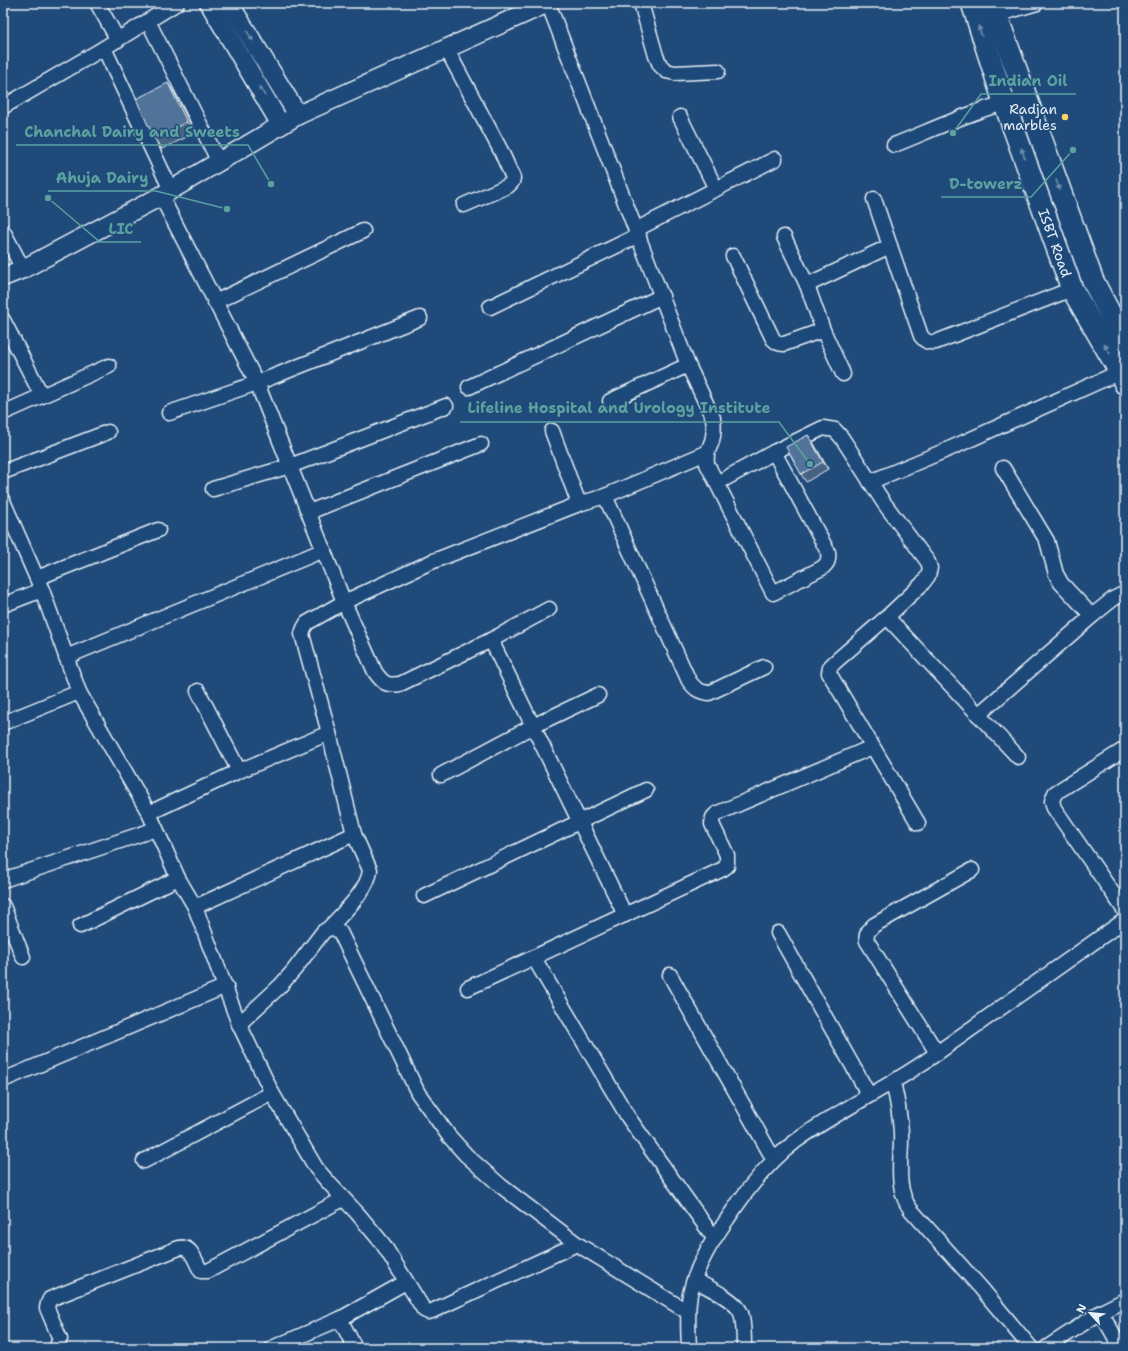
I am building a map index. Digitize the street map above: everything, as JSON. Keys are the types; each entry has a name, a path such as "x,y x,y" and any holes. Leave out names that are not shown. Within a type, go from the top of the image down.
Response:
{"highway":[{"name":"ISBT Road","path":"972,3 1004,102 1072,289 1122,378"},
{"path":"994,9 1093,281 1125,342"}],"main road":[{"path":"209,3 281,125"},
{"path":"229,3 298,115"},
{"path":"3,278 23,269 166,193 298,115 548,3"}],"street":[{"path":"97,3 118,40"},
{"path":"3,107 118,40 177,3"},
{"path":"548,3 638,232 688,365 713,418 714,427 712,440 706,453 707,464 773,593 822,568 827,564 829,558 828,552 774,452"},
{"path":"641,3 656,56 660,65 666,71 675,74 718,71"},
{"path":"994,9 1038,3"},
{"path":"148,21 219,162"},
{"path":"104,48 166,193 215,302 257,383 344,602 375,672 382,682 390,686 400,684 491,640 549,609"},
{"path":"446,48 501,151 513,178 512,182 508,186 464,205"},
{"path":"894,145 1004,102 1026,98"},
{"path":"680,117 716,189"},
{"path":"490,307 638,232 716,189 775,159"},
{"path":"874,199 921,336 924,340 930,343 1072,289"},
{"path":"215,302 364,230"},
{"path":"3,231 23,269"},
{"path":"784,237 807,285 843,374"},
{"path":"807,285 890,246"},
{"path":"733,256 756,306 776,343 784,344 824,330"},
{"path":"469,387 662,296"},
{"path":"169,413 257,383 420,318"},
{"path":"3,320 42,396"},
{"path":"610,401 688,365"},
{"path":"3,413 109,366"},
{"path":"870,482 1122,378"},
{"path":"213,489 290,466 446,406"},
{"path":"717,483 774,452 823,428 835,430 842,438 870,482 928,562 930,568 928,576 922,584 888,617 835,662 830,667 829,673 918,823"},
{"path":"552,431 579,504"},
{"path":"3,472 108,432"},
{"path":"309,512 481,444"},
{"path":"240,1024 280,986 323,932 329,928 363,890 370,876 370,870 354,834 329,733 302,634 307,623 344,602 431,562 579,504 605,496 706,453"},
{"path":"1004,468 1047,541 1053,563 1061,583 1092,616"},
{"path":"605,496 689,681 694,687 701,692 709,693 764,667"},
{"path":"3,501 40,584 79,692 149,813 178,878 195,907 240,1024 272,1093 316,1168 383,1244 424,1310 428,1312 432,1311 577,1244"},
{"path":"3,605 40,584 158,530"},
{"path":"66,657 324,550"},
{"path":"978,714 1092,616 1113,599 1125,593"},
{"path":"888,617 1018,757"},
{"path":"491,640 625,915"},
{"path":"3,723 79,692"},
{"path":"198,692 239,770"},
{"path":"441,775 533,726 598,695"},
{"path":"149,813 239,770 329,733"},
{"path":"468,988 723,869 727,866 728,861 712,824 714,816 725,809 872,747"},
{"path":"1125,749 1055,793 1052,801 1054,808 1125,911"},
{"path":"424,896 646,790"},
{"path":"3,880 156,829"},
{"path":"195,907 354,834"},
{"path":"937,1052 867,941 866,937 869,930 874,925 972,870"},
{"path":"80,926 178,878"},
{"path":"3,906 23,957"},
{"path":"688,1348 688,1312 690,1293 705,1255 714,1238 760,1174 774,1160 795,1142 818,1126 893,1082 1125,920"},
{"path":"329,928 334,928 340,932 418,1093 449,1136 466,1155 501,1186 577,1244 688,1312"},
{"path":"778,933 869,1095"},
{"path":"534,958 628,1117 714,1238"},
{"path":"670,975 774,1160"},
{"path":"3,1080 226,986"},
{"path":"893,1082 900,1119 900,1173 901,1190 904,1199 911,1210 981,1288 1031,1348"},
{"path":"144,1161 272,1093"},
{"path":"56,1348 60,1339 47,1308 50,1299 183,1247 190,1251 201,1271 208,1271 343,1199"},
{"path":"694,1280 726,1298 734,1304 740,1312 744,1348"},
{"path":"272,1348 340,1319 406,1282"},
{"path":"1046,1348 1101,1312 1125,1300"},
{"path":"1101,1312 1121,1348"},
{"path":"340,1319 355,1348"}],"building":[{"path":"168,83 187,122 154,138 136,99"},
{"path":"808,435 823,462 801,474 786,447"}],"place":[{"name":"Radjan marbles","path":"1065,117"},
{"name":"Indian Oil","path":"953,133"},
{"name":"D-towerz","path":"1073,150"},
{"name":"Chanchal Dairy and Sweets","path":"271,184"},
{"name":"LIC","path":"48,198"},
{"name":"Ahuja Dairy","path":"227,209"},
{"name":"Lifeline Hospital and Urology Institute","path":"810,464"}]}
